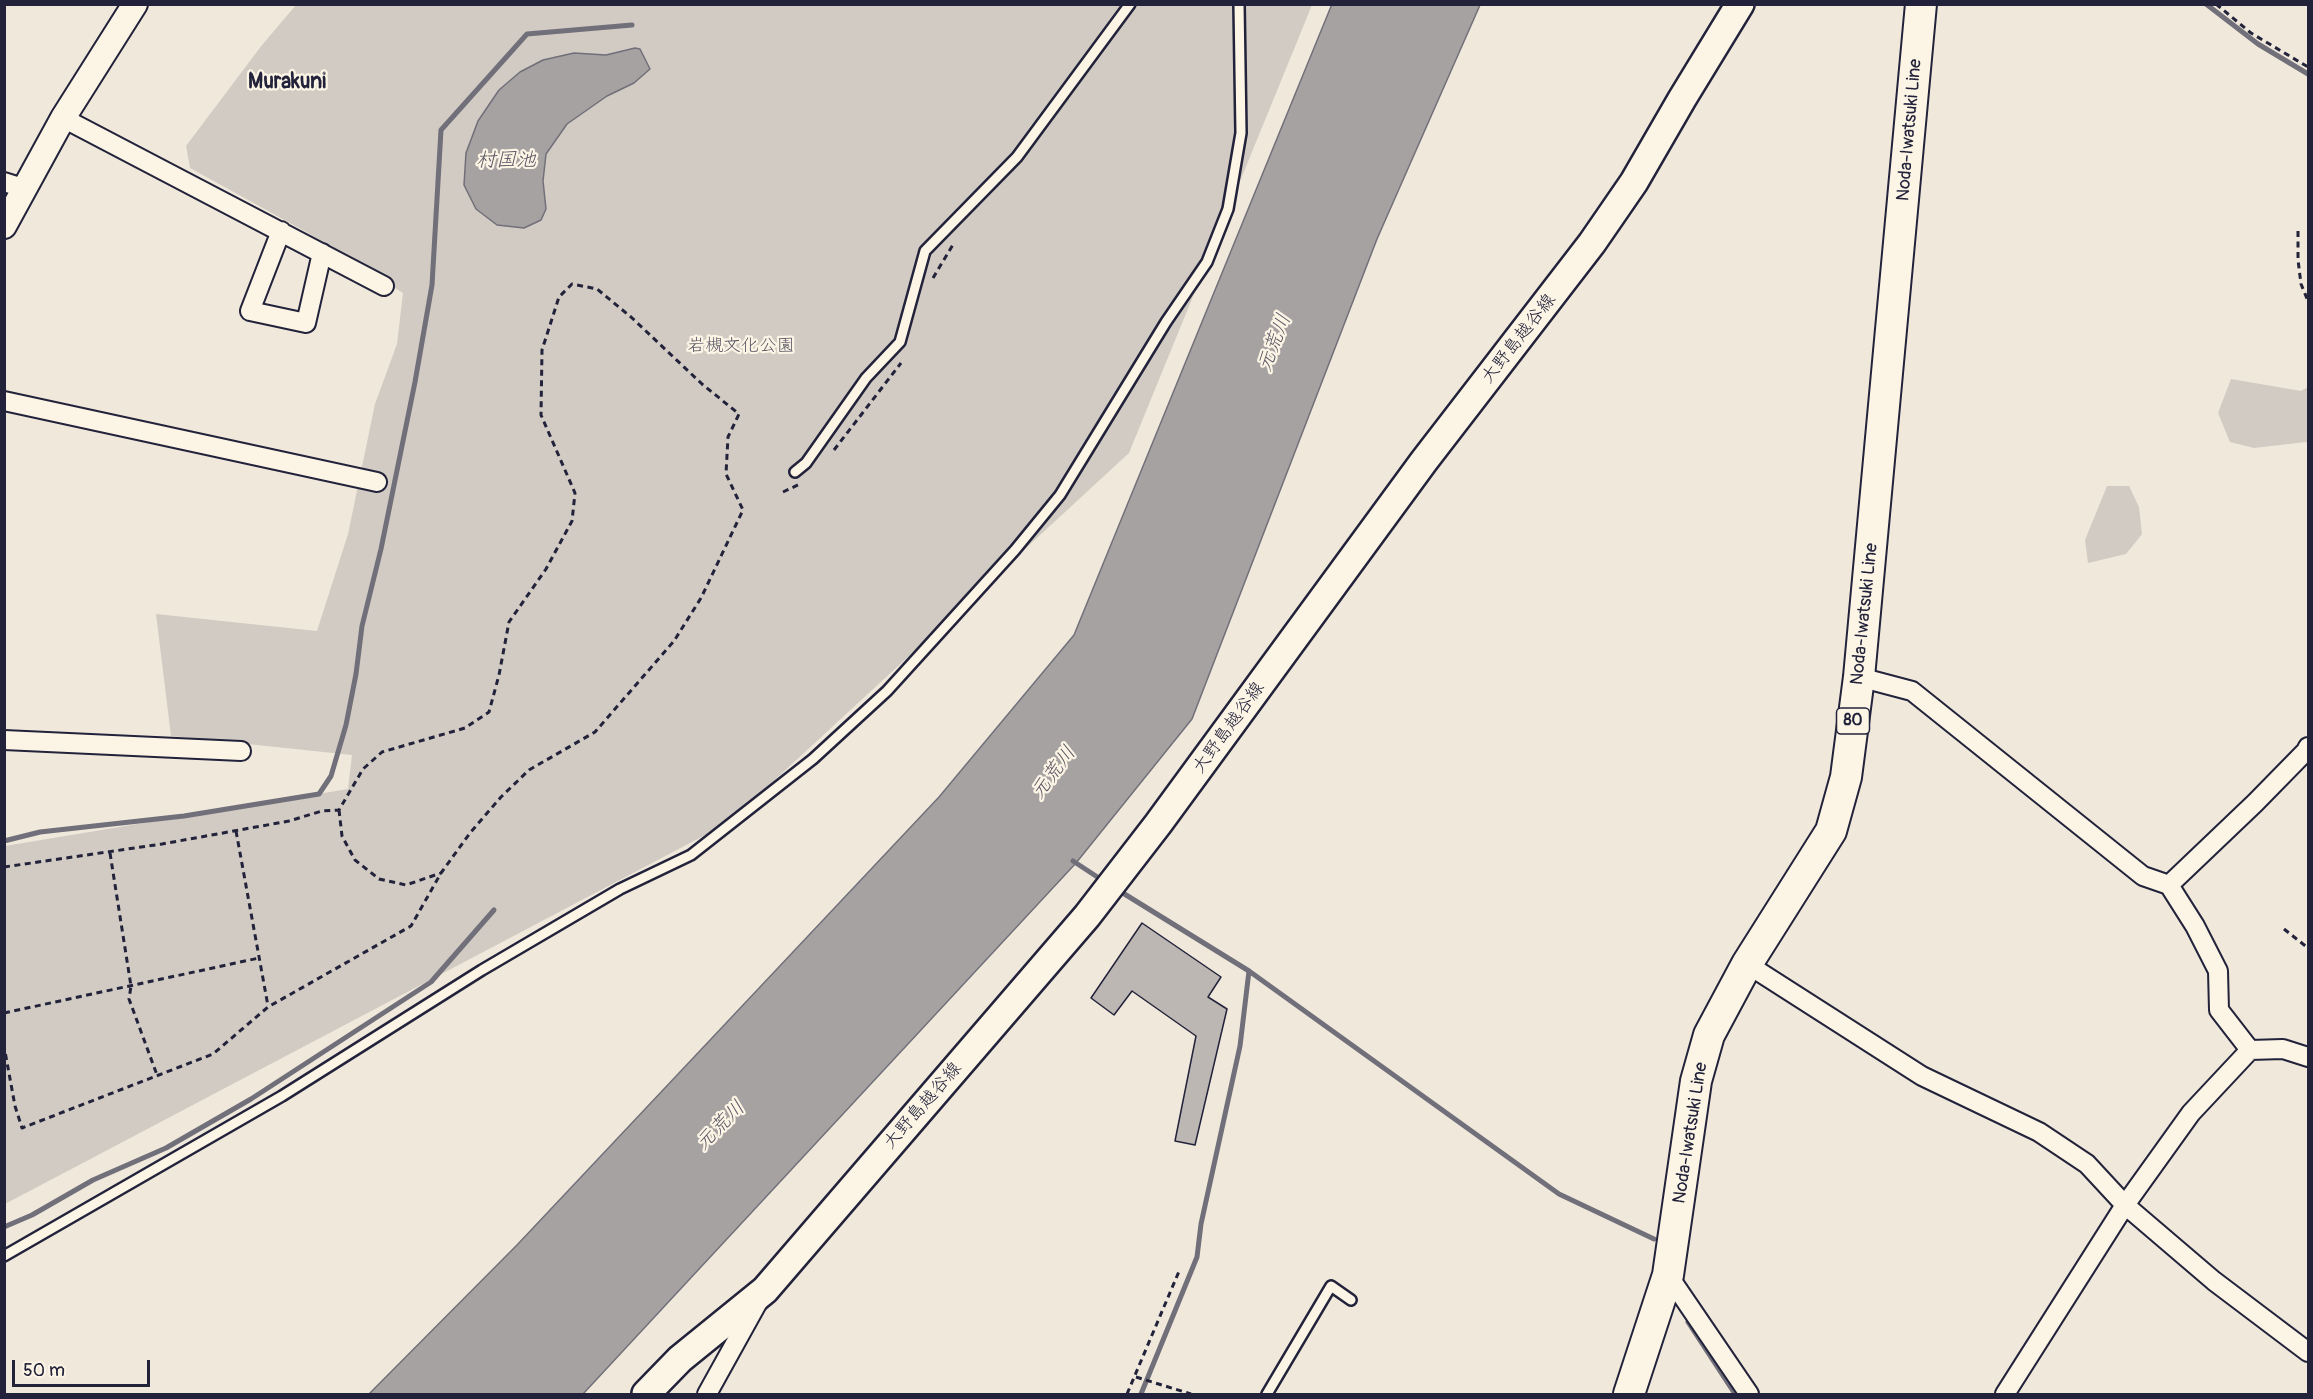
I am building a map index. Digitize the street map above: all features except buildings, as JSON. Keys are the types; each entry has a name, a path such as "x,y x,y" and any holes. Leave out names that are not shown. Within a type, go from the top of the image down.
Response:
{"main road":[{"name":"大野島越谷線","path":"646,1395 680,1359 765,1290 1087,916 1158,825 1424,461 1592,243 1634,182 1740,4"},
{"name":"Noda-Iwatsuki Line","path":"1629,1395 1668,1275 1696,1081 1708,1035 1747,964 1831,831 1846,777 1859,677 1921,4"}],"street":[{"path":"4,226 14,185 63,118 135,4"},
{"path":"63,118 384,286"},
{"path":"281,231 250,311 306,322 322,253"},
{"path":"4,401 376,482"},
{"path":"1859,677 1912,691 2142,876 2169,885 2195,926 2218,971 2219,1010 2250,1050"},
{"path":"4,740 241,751"},
{"path":"2169,885 2255,803 2306,752 2308,747"},
{"path":"1747,964 1922,1076 2039,1132 2087,1164 2125,1205 2214,1281 2308,1353"},
{"path":"2005,1395 2125,1205 2191,1113 2250,1050 2283,1049 2308,1057"},
{"path":"1668,1275 1749,1395"},
{"path":"707,1395 765,1290"}],"lane":[{"path":"795,472 806,463 866,378 900,342 926,252 1017,157 1130,4"},
{"path":"4,1256 282,1096 482,970 610,895 691,855 813,759 887,691 1015,550 1060,495 1166,322 1207,262 1228,209 1241,133 1239,4"},
{"path":"1267,1395 1331,1286 1351,1300"}],"path":[{"path":"2216,4 2252,33 2308,67"},
{"path":"2298,231 2301,285 2308,300"},
{"path":"930,282 958,236"},
{"path":"4,1046 15,1106 22,1128 213,1054 268,1007 411,926 441,873 470,833 501,797 529,770 595,732 674,641 701,598 743,510 726,474 728,437 739,414 702,384 631,317 597,289 573,284 559,297 542,350 542,415 574,493 572,521 546,569 509,622 489,712 465,728 382,752 363,770 339,810 342,836 355,860 379,879 406,885 441,873"},
{"path":"832,453 900,364 905,354"},
{"path":"783,492 795,488 803,481"},
{"path":"4,867 110,853 289,821 322,811 339,810"},
{"path":"236,831 268,1007"},
{"path":"110,853 131,986 129,999 157,1076"},
{"path":"2284,929 2308,948"},
{"path":"4,1013 259,958"},
{"path":"1127,1395 1180,1269"},
{"path":"1135,1377 1191,1395"}],"green space":[{"name":"岩槻文化公園","path":"296,5 1312,5 1129,453 728,823 5,1204 5,846 348,789 352,755 171,736 156,614 317,631 348,534 375,404 397,344 403,293 308,233 190,168 186,146 262,45"},
{"path":"2231,379 2301,391 2308,387 2308,443 2254,448 2230,442 2218,413"},
{"path":"2107,486 2129,486 2139,507 2142,534 2126,554 2088,563 2085,540"}],"water":[{"name":"元荒川","path":"1332,4 1480,5 1377,239 1192,719 1076,863 583,1394 369,1394 517,1245 939,797 1074,635"},
{"name":"村国池","path":"635,48 640,49 650,69 634,83 607,96 567,124 546,154 543,181 546,209 541,220 524,228 497,225 476,209 464,185 466,153 478,121 499,90 520,72 543,60 574,53 606,55"}],"waterway":[{"path":"2206,4 2258,44 2308,74"},
{"path":"4,841 40,832 184,816 319,794 331,776 346,725 362,626 381,549 415,382 432,285 441,130 527,34 632,25"},
{"path":"1073,861 1105,882"},
{"path":"1118,890 1249,971 1559,1194 1654,1239"},
{"path":"4,1227 32,1215 93,1180 166,1148 251,1099 431,982 494,910"},
{"path":"1141,1394 1197,1257 1201,1224 1240,1046 1249,971"},
{"path":"1688,1322 1735,1394"}],"district":[{"name":"Murakuni","path":"287,83"}]}
